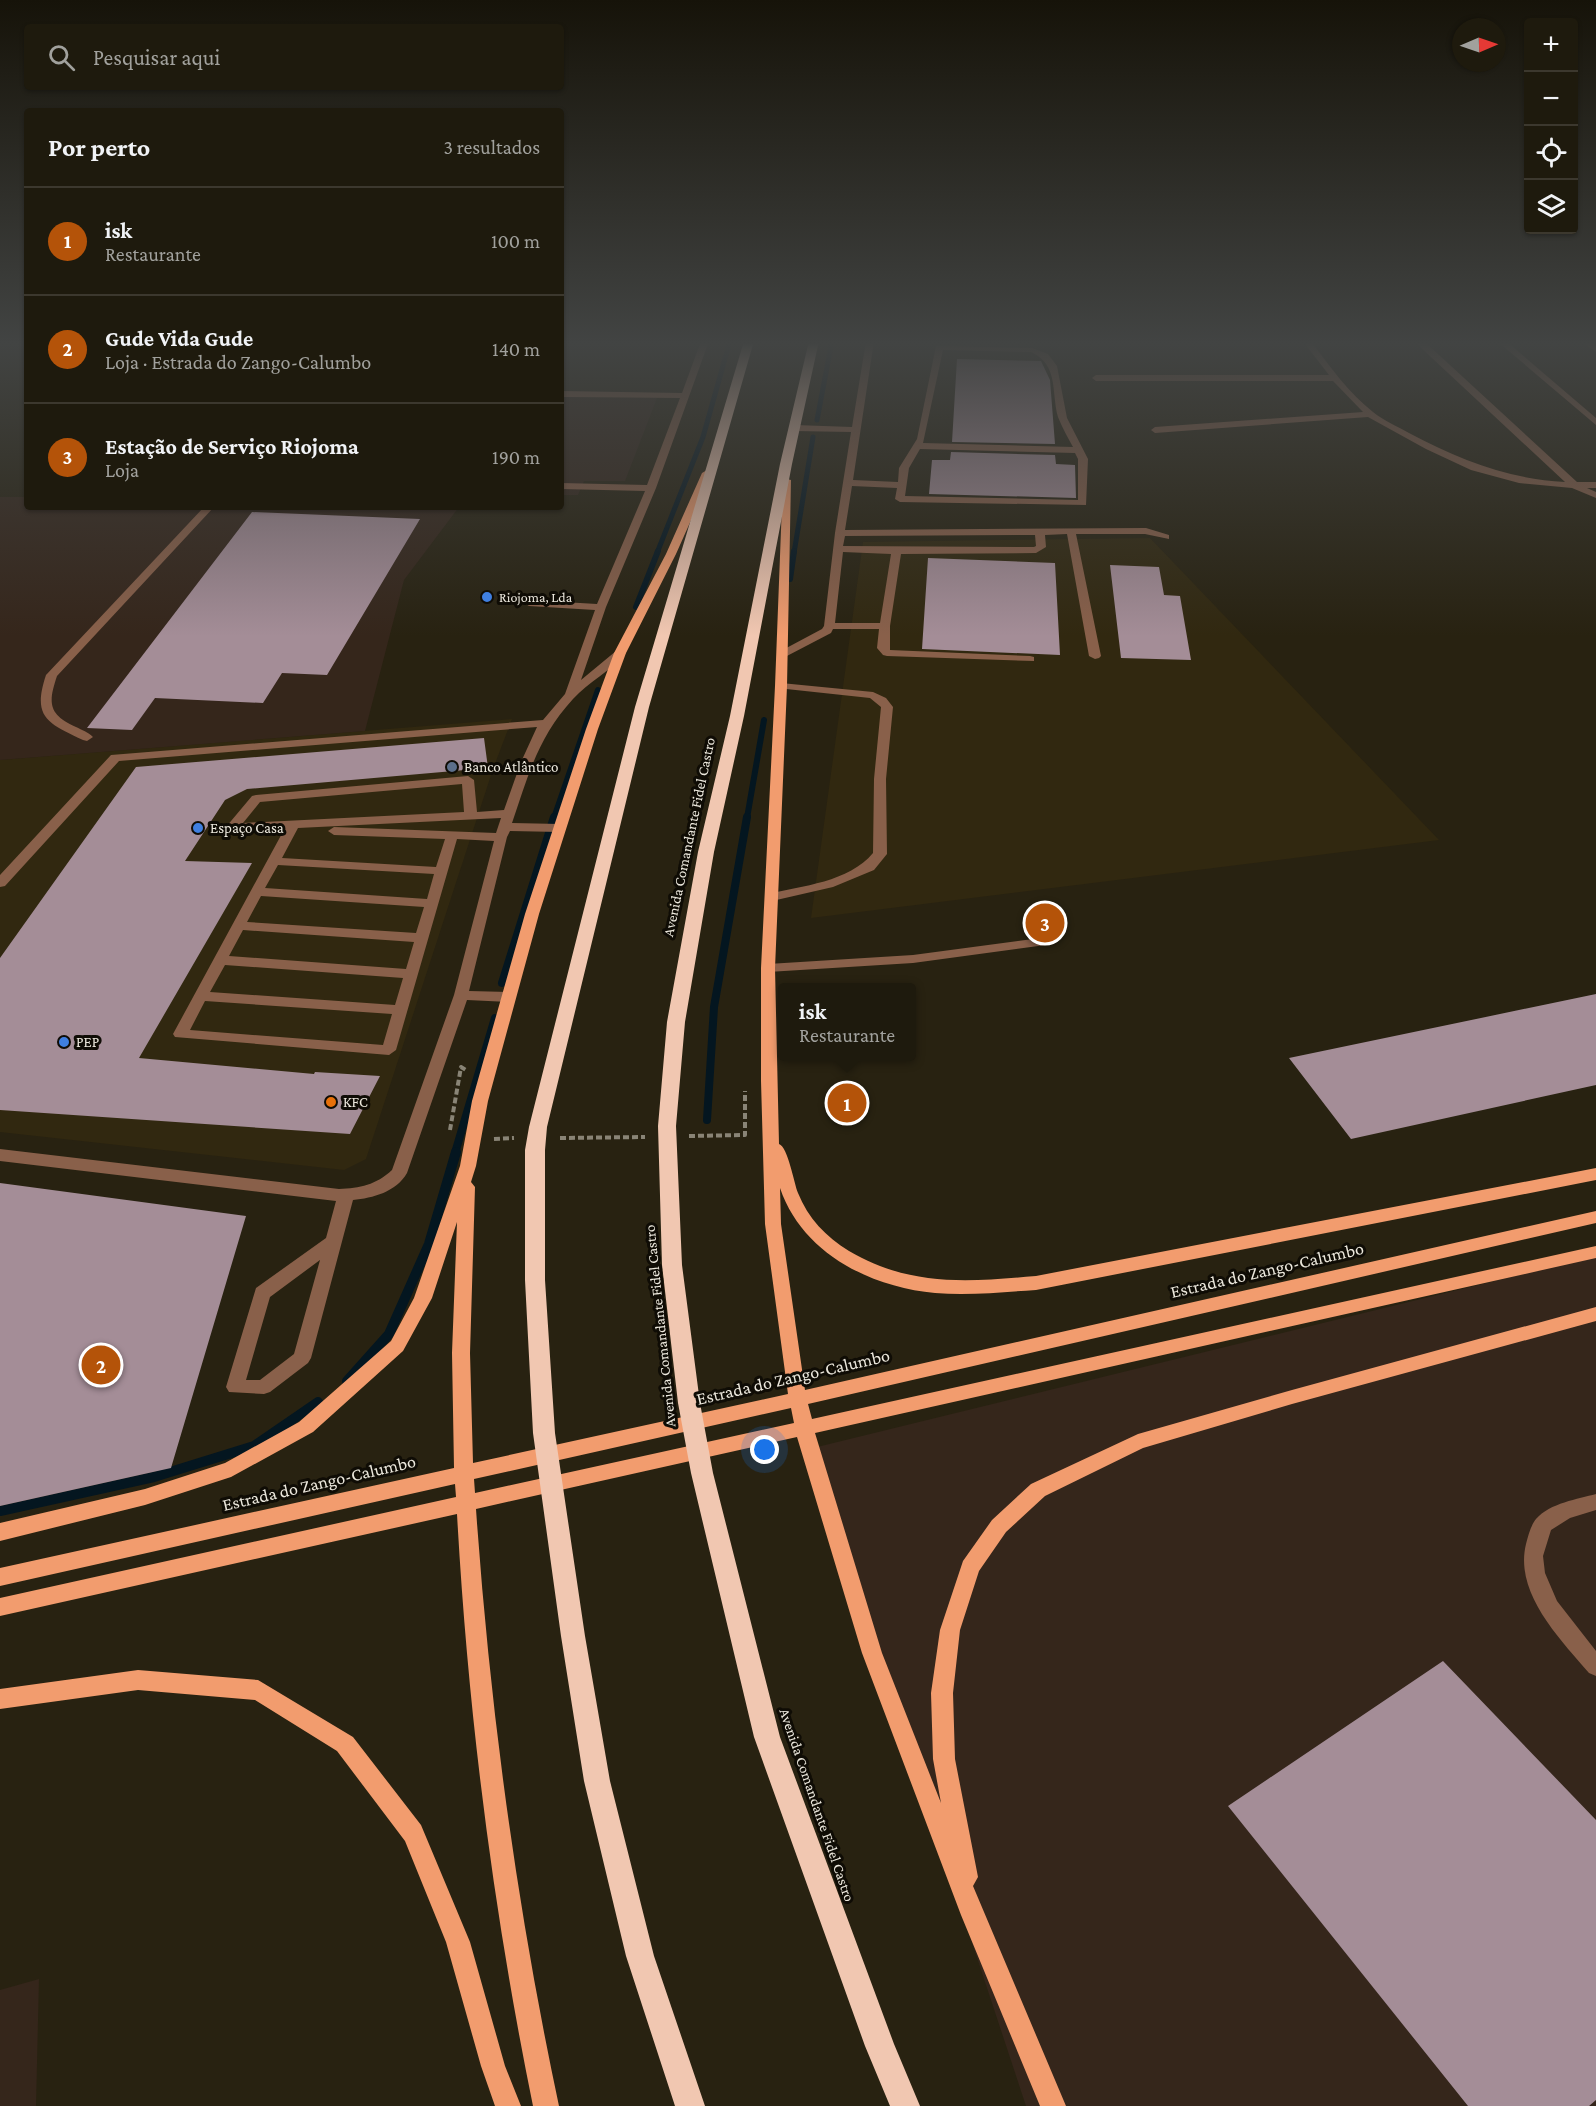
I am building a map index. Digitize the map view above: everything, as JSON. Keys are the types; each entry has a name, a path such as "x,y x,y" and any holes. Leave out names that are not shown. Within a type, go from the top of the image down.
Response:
{"highway":[{"path":"690,2106 640,1956 595,1770 544,1433 535,1280 535,1150 541,1116 642,707 719,439"},
{"name":"Avenida Comandante Fidel Castro","path":"792,439 737,716 706,852 676,1022 667,1126 672,1265 689,1403 702,1473 767,1737 872,2024 905,2106"}],"main road":[{"path":"546,2106 501,1867 480,1672 463,1450 462,1299 468,1166 480,1101 532,914 620,653 671,554 712,463"},
{"path":"786,464 781,686 768,968 773,1224 794,1380 809,1449 872,1653 973,1915 1053,2106"},
{"path":"769,1081 777,1149 787,1184 802,1219 826,1244 858,1266 894,1280 962,1289 1036,1283 1596,1174"},
{"path":"0,1532 145,1497 231,1469 306,1427 397,1346 423,1298 468,1166"},
{"name":"Estrada do Zango-Calumbo","path":"0,1578 1081,1336 1596,1217"},
{"path":"0,1607 1596,1252"},
{"path":"973,1915 944,1759 942,1693 950,1630 970,1567 999,1526 1038,1490 1138,1442 1280,1400 1596,1314"},
{"path":"0,1699 138,1680 258,1690 345,1744 413,1833 458,1942 493,2067 508,2106"}],"street":[{"path":"570,695 601,608 669,439"},
{"path":"781,655 827,631 829,626 840,533 855,439"},
{"path":"921,439 904,468 900,499 1083,502 1083,459 1074,439"},
{"path":"1414,439 1441,455 1471,467 1542,485 1596,484"},
{"path":"1525,439 1575,486 1596,495"},
{"path":"917,446 1079,450"},
{"path":"848,483 902,485"},
{"path":"564,486 651,488"},
{"path":"87,737 60,725 51,717 45,700 52,675 205,510"},
{"path":"840,533 1146,531 1165,537"},
{"path":"839,549 1036,550 1041,547 1040,532"},
{"path":"1071,532 1095,656"},
{"path":"896,551 883,648 887,653 1030,659"},
{"path":"529,603 601,608"},
{"path":"829,626 885,626"},
{"path":"0,1155 346,1195 376,1191 390,1182 399,1173 461,995 504,826 526,762 547,723 570,695 620,653"},
{"path":"772,897 828,884 869,867 880,854 880,779 887,706 873,695 781,686"},
{"path":"0,883 115,758 547,723"},
{"path":"471,816 468,780 256,799 232,827 292,827 452,836 504,826 560,828"},
{"path":"292,827 471,816 504,826"},
{"path":"292,827 180,1034 389,1050 452,836"},
{"path":"274,861 442,871"},
{"path":"257,892 432,903"},
{"path":"239,926 422,938"},
{"path":"768,968 913,959 1048,941"},
{"path":"220,960 412,974"},
{"path":"461,995 509,997"},
{"path":"200,996 401,1010"},
{"path":"333,1242 262,1293 235,1386 264,1387 302,1358 346,1195"},
{"path":"1596,1502 1572,1508 1543,1524 1532,1549 1536,1581 1554,1615 1596,1666"}],"path":[{"path":"685,1136 745,1135"},
{"path":"553,1138 649,1137"},
{"path":"493,1139 517,1138"}],"shaded area":[{"path":"564,439 641,439 625,481 584,481 578,495 564,495"},
{"path":"0,497 24,497 24,510 457,510 404,580 365,731 0,760"},
{"path":"1150,538 1439,840 811,918 863,542"},
{"path":"512,719 493,769 366,1159 344,1170 0,1132 0,760"},
{"path":"1596,1256 1596,2106 1026,2106 809,1449"},
{"path":"39,1979 36,2106 0,2106 0,1990"}],"building":[{"path":"952,439 1055,439 1055,444 952,442"},
{"path":"951,452 1055,455 1056,464 1075,465 1076,498 929,494 932,460 950,460"},
{"path":"252,512 420,519 327,675 282,673 263,703 155,698 132,730 87,728"},
{"path":"928,558 1055,563 1060,655 922,649"},
{"path":"1110,565 1159,567 1164,595 1180,596 1191,660 1121,658"},
{"path":"484,738 488,768 247,789 225,800 185,861 252,863 139,1058 314,1074 315,1072 380,1076 350,1134 0,1110 0,958 136,767"},
{"path":"1596,994 1596,1085 1351,1139 1289,1058"},
{"path":"0,1183 246,1216 171,1468 0,1506"},
{"path":"1443,1661 1596,1820 1596,2100 1589,2106 1468,2106 1228,1806"}],"waterway":[{"path":"657,553 702,439"},
{"path":"794,553 813,439"},
{"path":"636,607 658,551"},
{"path":"790,579 794,551"},
{"path":"554,818 598,690"},
{"path":"747,818 764,720"},
{"path":"502,983 554,817"},
{"path":"707,1120 714,1007 747,817"},
{"path":"455,1153 495,1018"},
{"path":"347,1381 389,1334 429,1244 456,1152"},
{"path":"0,1511 154,1477 254,1446 318,1402"}],"place":[{"name":"Riojoma, Lda","path":"487,597"},
{"name":"Banco Atlântico","path":"452,767"},
{"name":"Espaço Casa","path":"198,828"},
{"name":"Estação de Serviço Riojoma","path":"1045,923"},
{"name":"PEP","path":"64,1042"},
{"name":"KFC","path":"331,1102"},
{"name":"isk","path":"847,1103"},
{"name":"Gude Vida Gude","path":"101,1365"}]}
